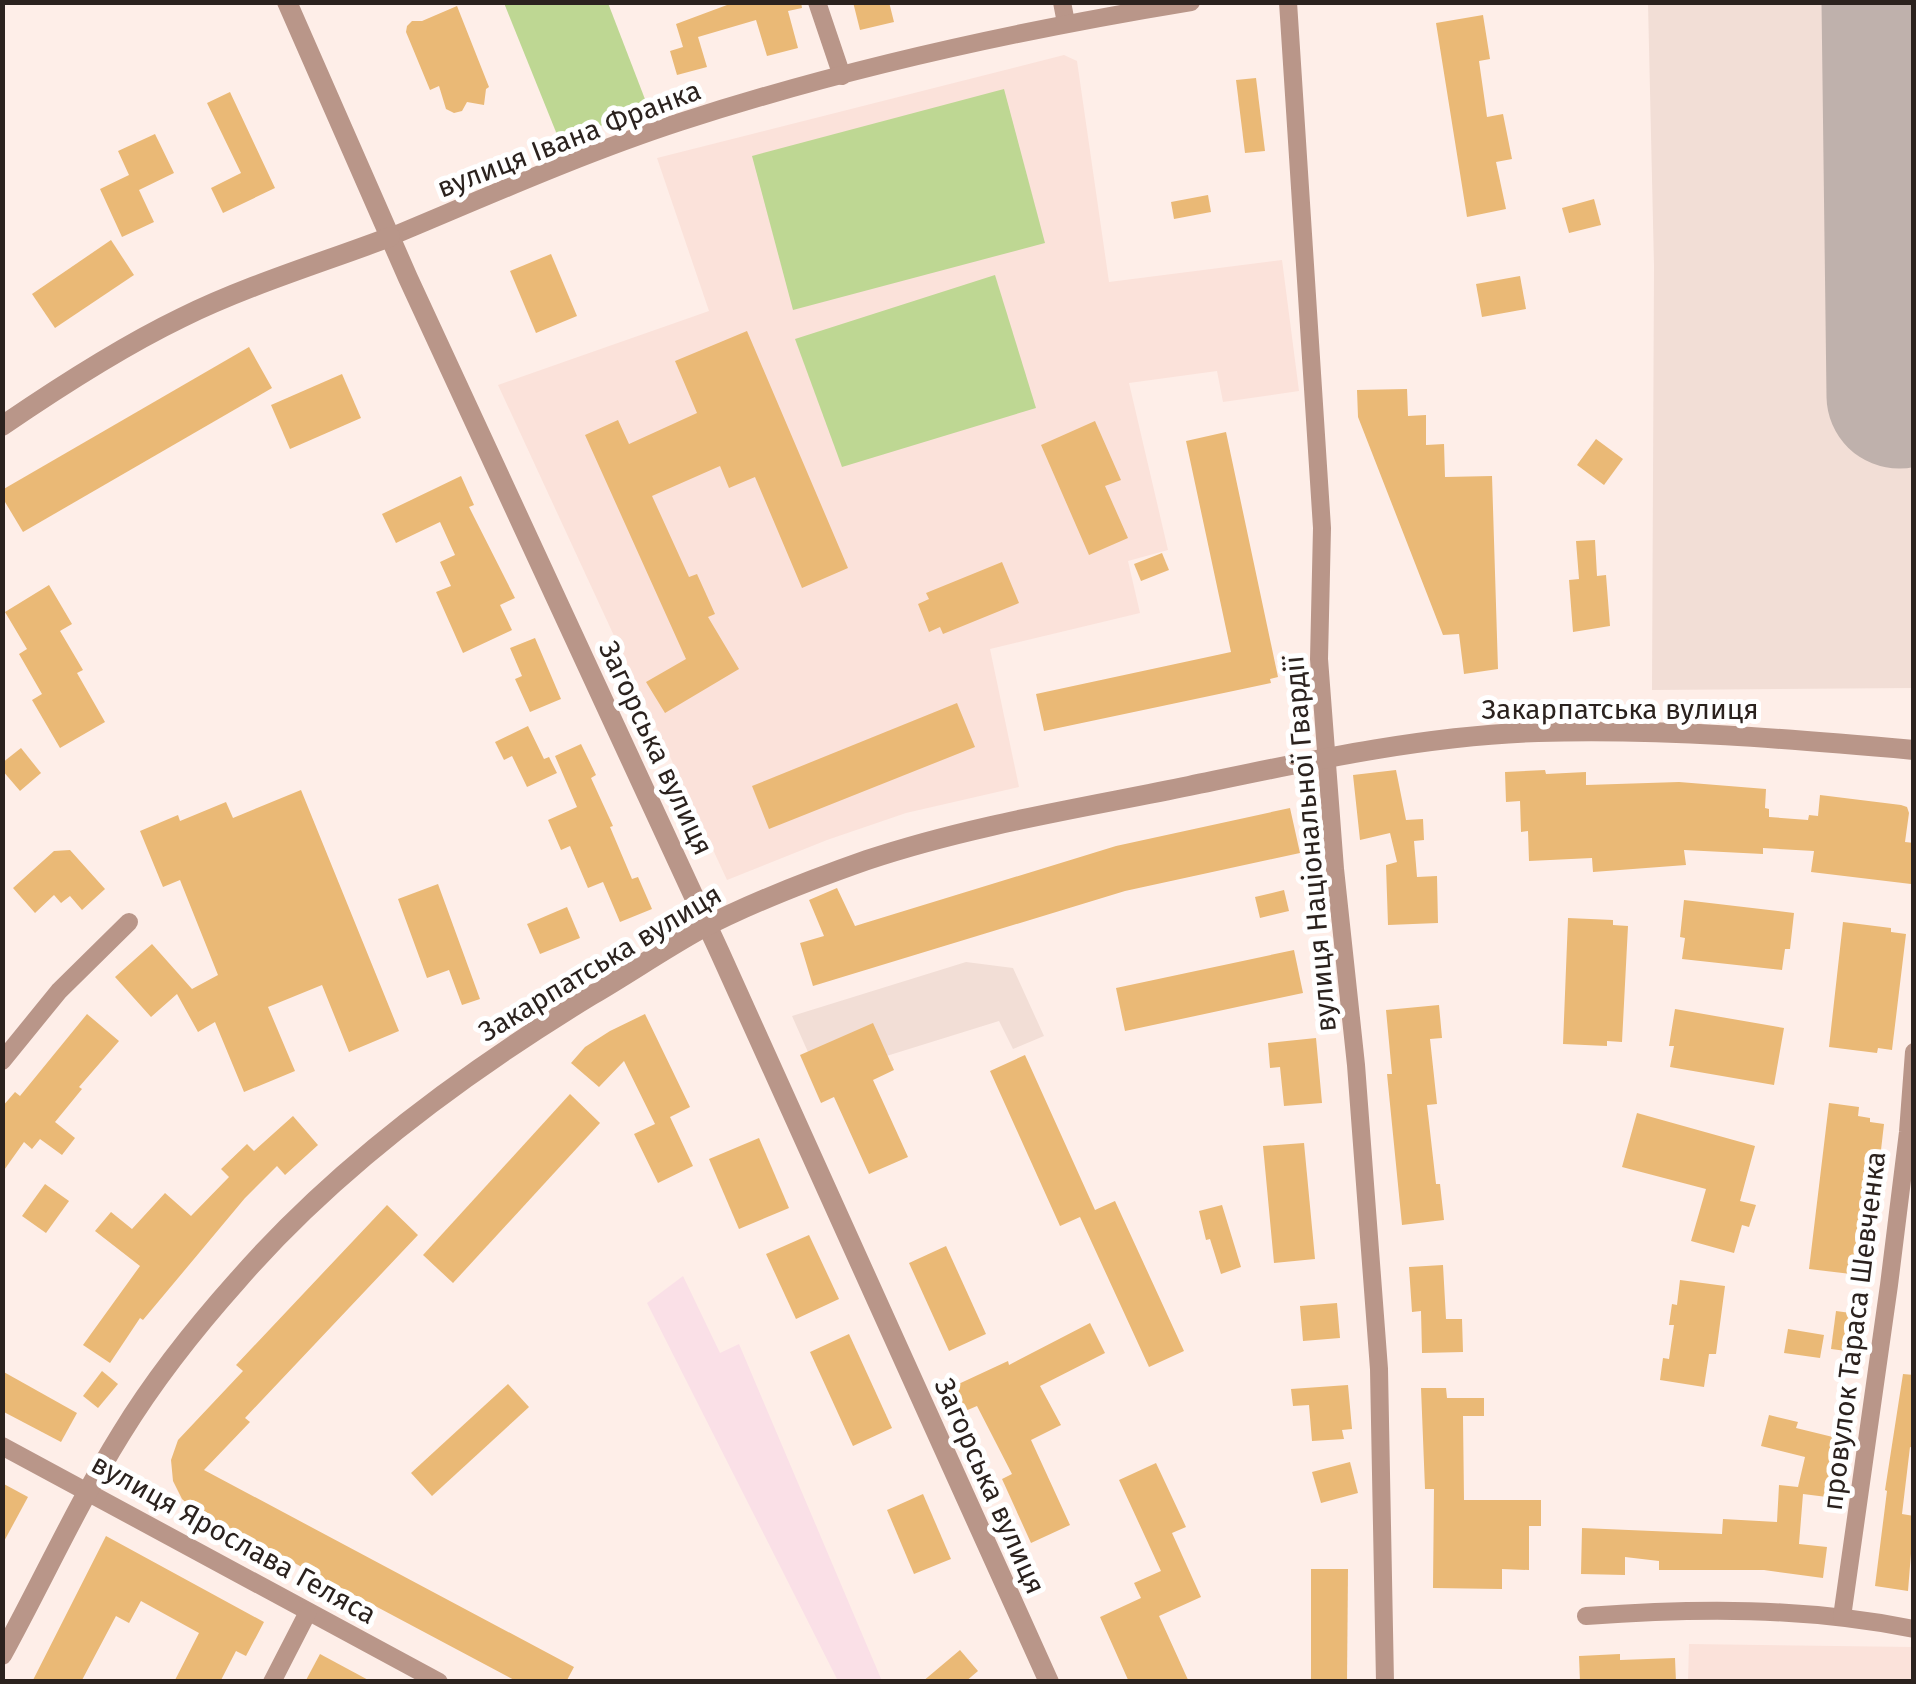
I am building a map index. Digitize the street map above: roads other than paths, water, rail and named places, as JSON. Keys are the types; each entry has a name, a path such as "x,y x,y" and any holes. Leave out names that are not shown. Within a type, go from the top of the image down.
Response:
{"street":[{"name":"Загорська вулиця","path":"287,2 390,238 1049,1682"},
{"path":"817,2 842,76"},
{"path":"1062,2 1066,23"},
{"name":"вулиця Івана Франка","path":"2,426 181,318 246,289 390,238 563,165 681,122 842,76 1066,23 1192,2"},
{"name":"вулиця Національної Гвардії","path":"1288,2 1322,528 1319,659 1380,1368 1385,1682"},
{"name":"Закарпатська вулиця","path":"2,1655 122,1432 236,1280 332,1186 442,1096 540,1027 707,926 746,907 836,872 973,830 1326,758 1455,737 1539,732 1748,735 1914,750"},
{"path":"2,1060 59,991 129,922"},
{"name":"провулок Тараса Шевченка","path":"1842,1616 1911,1133 1914,1052"},
{"name":"вулиця Ярослава Геляса","path":"2,1446 439,1682"},
{"path":"1586,1616 1713,1609 1842,1616 1914,1629"},
{"path":"272,1682 308,1612"}]}
